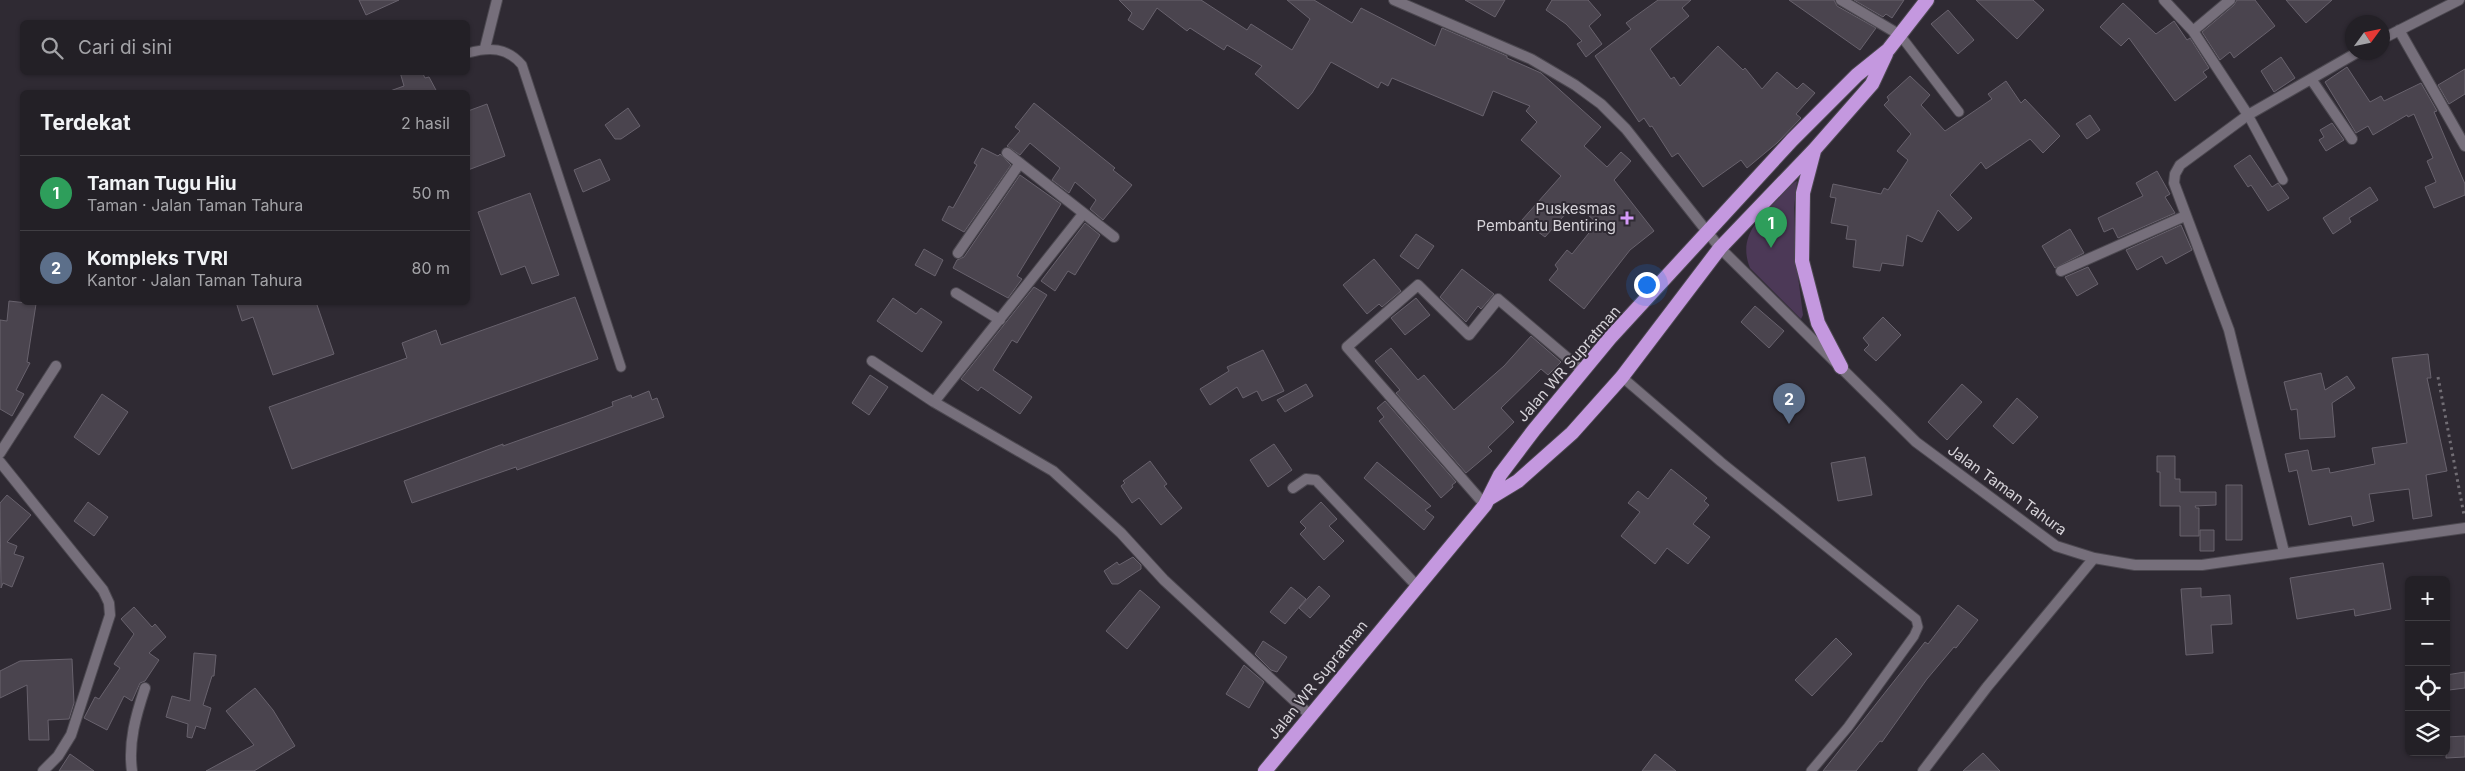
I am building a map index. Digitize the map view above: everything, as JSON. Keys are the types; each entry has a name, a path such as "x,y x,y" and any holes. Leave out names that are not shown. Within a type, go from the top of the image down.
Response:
{"highway":[{"name":"Jalan WR Supratman","path":"1264,771 1311,716 1416,585 1488,502 1493,485 1500,474 1583,371 1799,133 1857,75 1888,50 1926,0"},
{"path":"1488,502 1518,481 1548,456 1572,433 1622,377 1720,248 1814,150 1872,84 1888,50"},
{"path":"1814,150 1803,193 1802,261 1818,323 1841,367"}],"street":[{"path":"485,48 497,0"},
{"name":"Jalan Taman Tahura","path":"1394,0 1531,59 1575,85 1601,104 1626,129 1707,234 1720,248 1916,442 2056,546 2094,558 2136,565 2202,565 2465,528"},
{"path":"1841,0 1900,34"},
{"path":"2164,0 2193,31 2248,115"},
{"path":"2193,31 2230,0"},
{"path":"2390,35 2459,0"},
{"path":"2399,30 2465,146"},
{"path":"2284,552 2229,330 2185,216 2174,183 2175,174 2189,158 2248,115 2345,60"},
{"path":"2312,79 2352,140"},
{"path":"1006,153 1114,237"},
{"path":"958,253 1020,162"},
{"path":"934,402 1083,214"},
{"path":"2061,271 2185,216"},
{"path":"1488,502 1347,347 1418,285 1469,335 1498,299 1583,371"},
{"path":"956,293 1000,320"},
{"path":"872,361 934,402 1053,471 1121,533 1185,599 1311,716"},
{"path":"0,453 56,366"},
{"path":"0,462 103,590 109,603 110,615 71,735 58,756 43,771"},
{"path":"1294,488 1306,479 1316,480 1416,585"},
{"path":"1923,771 1987,687 2094,558"},
{"path":"132,771 132,738 136,715 145,688"}],"lane":[{"path":"1900,34 1959,112"},
{"path":"470,52 485,48 507,52 522,65 621,367"},
{"path":"2248,115 2283,180"},
{"path":"1622,377 1721,462 1916,619 1918,627 1914,636 1848,727 1812,771"}],"path":[{"path":"2438,377 2465,523"}],"shaded area":[{"path":"1797,181 1794,208 1796,261 1803,315 1801,319 1750,268 1746,248 1748,239 1757,222 1789,187"}],"building":[{"path":"359,0 399,0 366,15"},
{"path":"1119,0 1201,0 1247,30 1251,24 1292,50 1310,19 1287,0 1314,0 1352,23 1361,8 1435,46 1442,28 1507,56 1507,58 1541,73 1601,127 1584,146 1607,167 1621,152 1631,161 1614,180 1654,231 1630,250 1584,309 1549,280 1558,269 1555,265 1567,250 1572,254 1597,223 1575,203 1545,237 1522,220 1561,176 1521,140 1537,122 1526,111 1530,106 1493,91 1483,116 1392,78 1388,86 1381,82 1378,88 1331,62 1312,93 1298,109 1255,74 1262,66 1227,45 1224,50 1190,28 1187,31 1157,8 1143,30 1128,20 1132,13"},
{"path":"1465,0 1505,0 1495,17"},
{"path":"1552,0 1588,0 1601,15 1589,26 1602,44 1586,57 1577,44 1582,41 1566,24 1546,10"},
{"path":"1658,0 1691,0 1682,8 1689,16 1650,49 1671,79 1674,77 1680,86 1718,46 1743,70 1745,68 1762,89 1777,72 1797,89 1803,83 1815,93 1796,114 1801,118 1777,143 1747,168 1741,160 1703,187 1678,153 1672,157 1652,126 1650,127 1644,118 1639,122 1595,56 1631,29 1626,23"},
{"path":"1789,0 1834,0 1837,6 1876,28 1860,50"},
{"path":"1854,0 1904,0 1892,18 1886,14 1883,17"},
{"path":"1976,0 2033,0 2044,10 2017,39"},
{"path":"2237,0 2255,0 2275,26 2234,58 2230,52 2220,60 2202,32 2234,5"},
{"path":"2286,0 2332,0 2306,23"},
{"path":"2123,3 2156,34 2174,21 2187,40 2190,38 2209,68 2203,72 2207,77 2175,101 2129,38 2121,46 2100,27"},
{"path":"1948,10 1974,40 1958,54 1931,24"},
{"path":"2281,57 2295,78 2274,92 2261,71"},
{"path":"2347,67 2370,102 2381,96 2384,101 2421,83 2437,111 2434,112 2465,184 2465,195 2434,208 2425,187 2436,182 2427,161 2433,158 2414,114 2408,117 2407,115 2373,135 2368,126 2356,133 2325,82"},
{"path":"2465,69 2465,94 2449,104 2438,85"},
{"path":"401,75 424,75 425,78 429,77 436,90 393,90 404,86"},
{"path":"1910,76 1930,95 1921,105 1945,131 1992,99 1988,94 2006,81 2021,103 2025,99 2060,136 2043,153 2030,139 1986,169 1981,162 1950,195 1972,218 1958,231 1938,210 1922,242 1907,235 1903,266 1882,263 1880,271 1853,267 1856,240 1846,239 1848,226 1831,223 1836,198 1830,197 1833,184 1881,194 1884,188 1888,190 1908,160 1897,151 1911,134 1884,105 1889,100 1887,97"},
{"path":"1034,103 1115,168 1113,170 1132,185 1103,220 1090,209 1096,200 1075,182 1069,193 1052,180 1060,168 1030,143 1020,155 1007,146 1020,131 1015,127"},
{"path":"487,104 505,156 470,169 470,110"},
{"path":"628,108 640,126 621,139 615,139 605,125"},
{"path":"2090,115 2100,130 2087,139 2076,124"},
{"path":"2332,123 2344,140 2326,151 2319,140 2324,137 2320,130"},
{"path":"982,148 998,156 1000,154 1011,165 964,232 942,220 949,206 953,208 977,165 974,163"},
{"path":"2250,155 2272,187 2278,183 2289,198 2268,211 2251,185 2248,187 2234,166"},
{"path":"600,159 610,180 583,192 574,170"},
{"path":"2157,171 2170,194 2165,197 2175,213 2118,238 2113,228 2104,232 2098,218 2143,196 2136,183"},
{"path":"1020,175 1061,204 1017,276 1022,279 1008,298 953,268 957,260 964,257"},
{"path":"2370,187 2378,200 2349,218 2351,222 2333,234 2323,218"},
{"path":"530,193 559,275 532,284 525,266 501,275 478,212"},
{"path":"1085,223 1100,235 1075,275 1068,271 1055,291 1041,281"},
{"path":"2181,225 2192,250 2166,264 2162,256 2137,270 2126,250"},
{"path":"2070,229 2084,253 2055,268 2042,246"},
{"path":"1416,234 1434,246 1418,269 1400,256"},
{"path":"924,249 943,260 935,276 915,265"},
{"path":"1374,259 1401,291 1382,307 1379,304 1367,314 1343,285"},
{"path":"2088,267 2098,284 2077,296 2065,277"},
{"path":"1462,269 1494,294 1481,309 1478,306 1466,322 1440,297"},
{"path":"1034,287 1047,295 1017,343 1012,340 993,370 1032,397 1020,414 981,387 978,391 961,379"},
{"path":"575,297 598,359 292,469 269,407 407,358 402,343 436,330 441,345"},
{"path":"893,298 916,314 921,308 942,322 922,352 877,321"},
{"path":"1416,298 1430,315 1405,335 1391,318"},
{"path":"9,301 20,302 20,305 36,305 27,362 30,363 16,390 24,394 12,416 0,409 0,320 7,321"},
{"path":"237,305 317,305 334,354 273,375 253,317 242,321"},
{"path":"1755,306 1784,331 1769,348 1741,322"},
{"path":"1883,317 1901,335 1876,361 1864,350 1869,345 1863,338"},
{"path":"1531,336 1561,362 1548,375 1541,369 1501,408 1514,422 1488,447 1492,451 1466,473 1396,393 1400,390 1375,361 1391,348 1418,380 1424,375 1454,410 1504,366"},
{"path":"1263,350 1284,391 1262,401 1257,391 1243,398 1237,387 1210,405 1200,389 1229,371 1227,367"},
{"path":"2428,354 2431,378 2427,378 2447,471 2426,475 2432,516 2413,519 2409,489 2369,494 2374,521 2353,526 2351,516 2309,525 2297,470 2289,472 2285,454 2308,450 2312,471 2329,468 2330,473 2375,464 2372,448 2407,443 2392,358"},
{"path":"2321,373 2325,390 2347,376 2355,388 2332,403 2335,437 2300,439 2297,409 2291,410 2284,382"},
{"path":"870,375 888,387 869,415 852,403"},
{"path":"1306,384 1313,396 1285,412 1277,400"},
{"path":"1962,384 1982,402 1947,440 1928,422"},
{"path":"649,391 652,400 657,398 664,417 517,470 516,467 412,503 404,481 503,444 503,446 584,417 613,406 612,402 631,395 632,398"},
{"path":"102,394 128,412 99,455 74,437"},
{"path":"2017,398 2038,417 2013,444 1993,426"},
{"path":"1385,401 1456,482 1441,498 1379,421 1384,417 1377,408"},
{"path":"1274,444 1292,470 1268,487 1250,460"},
{"path":"2157,456 2175,456 2175,479 2180,479 2180,492 2216,492 2216,505 2195,506 2199,508 2199,536 2180,536 2180,506 2160,506 2160,472 2157,472"},
{"path":"1865,457 1872,495 1838,501 1831,463"},
{"path":"1150,461 1167,484 1164,486 1182,508 1161,525 1139,498 1132,503 1121,486 1125,483 1123,481"},
{"path":"1377,462 1431,506 1425,510 1434,517 1424,530 1364,478"},
{"path":"1671,469 1707,498 1704,501 1709,505 1693,524 1710,537 1688,564 1667,548 1655,564 1621,536 1640,512 1628,503 1638,491 1648,499"},
{"path":"2226,485 2242,485 2242,540 2226,540"},
{"path":"7,495 31,515 7,542 17,546 14,554 24,557 12,587 3,583 1,588 0,503"},
{"path":"88,502 108,517 94,536 74,521"},
{"path":"1321,502 1337,519 1329,526 1344,541 1324,560 1300,534 1306,528 1300,522"},
{"path":"2200,530 2214,530 2214,551 2200,551"},
{"path":"1133,557 1141,565 1141,569 1118,584 1112,584 1104,571 1117,562 1119,565"},
{"path":"2383,563 2391,609 2355,616 2354,609 2297,619 2290,578"},
{"path":"1319,586 1330,596 1310,618 1299,608"},
{"path":"1291,587 1306,599 1285,624 1270,612"},
{"path":"2201,588 2201,597 2230,595 2232,624 2211,625 2213,653 2186,655 2181,589"},
{"path":"1140,590 1160,607 1127,649 1106,631"},
{"path":"1958,605 1978,620 1956,648 1954,647 1927,679 1882,742 1880,741 1856,771 1823,771 1925,642 1928,644"},
{"path":"134,607 152,627 155,624 166,637 149,653 159,660 145,681 140,683 132,701 124,696 107,730 84,718 95,697 99,699 120,668 114,664 134,634 121,619"},
{"path":"1836,638 1852,654 1812,696 1795,680"},
{"path":"1263,641 1287,657 1277,672 1271,670 1255,654"},
{"path":"194,653 216,655 214,676 212,676 203,705 211,708 205,729 196,726 192,738 187,737 188,724 166,717 172,696 190,701"},
{"path":"72,659 74,703 69,719 48,720 49,740 29,740 27,685 0,698 0,671 20,661"},
{"path":"1244,665 1264,682 1249,708 1226,694"},
{"path":"2465,672 2465,688 2450,690 2450,674"},
{"path":"255,688 273,710 295,746 254,771 206,771 254,745 226,711"},
{"path":"2465,736 2465,757 2446,758 2446,756 2450,756 2450,737"},
{"path":"1983,753 2000,771 1963,771"},
{"path":"70,754 94,771 59,771"},
{"path":"1655,754 1676,771 1642,771"}],"place":[{"name":"Puskesmas Pembantu Bentiring","path":"1627,218"},
{"name":"Taman Tugu Hiu","path":"1771,248"},
{"name":"Kompleks TVRI","path":"1789,424"}]}
